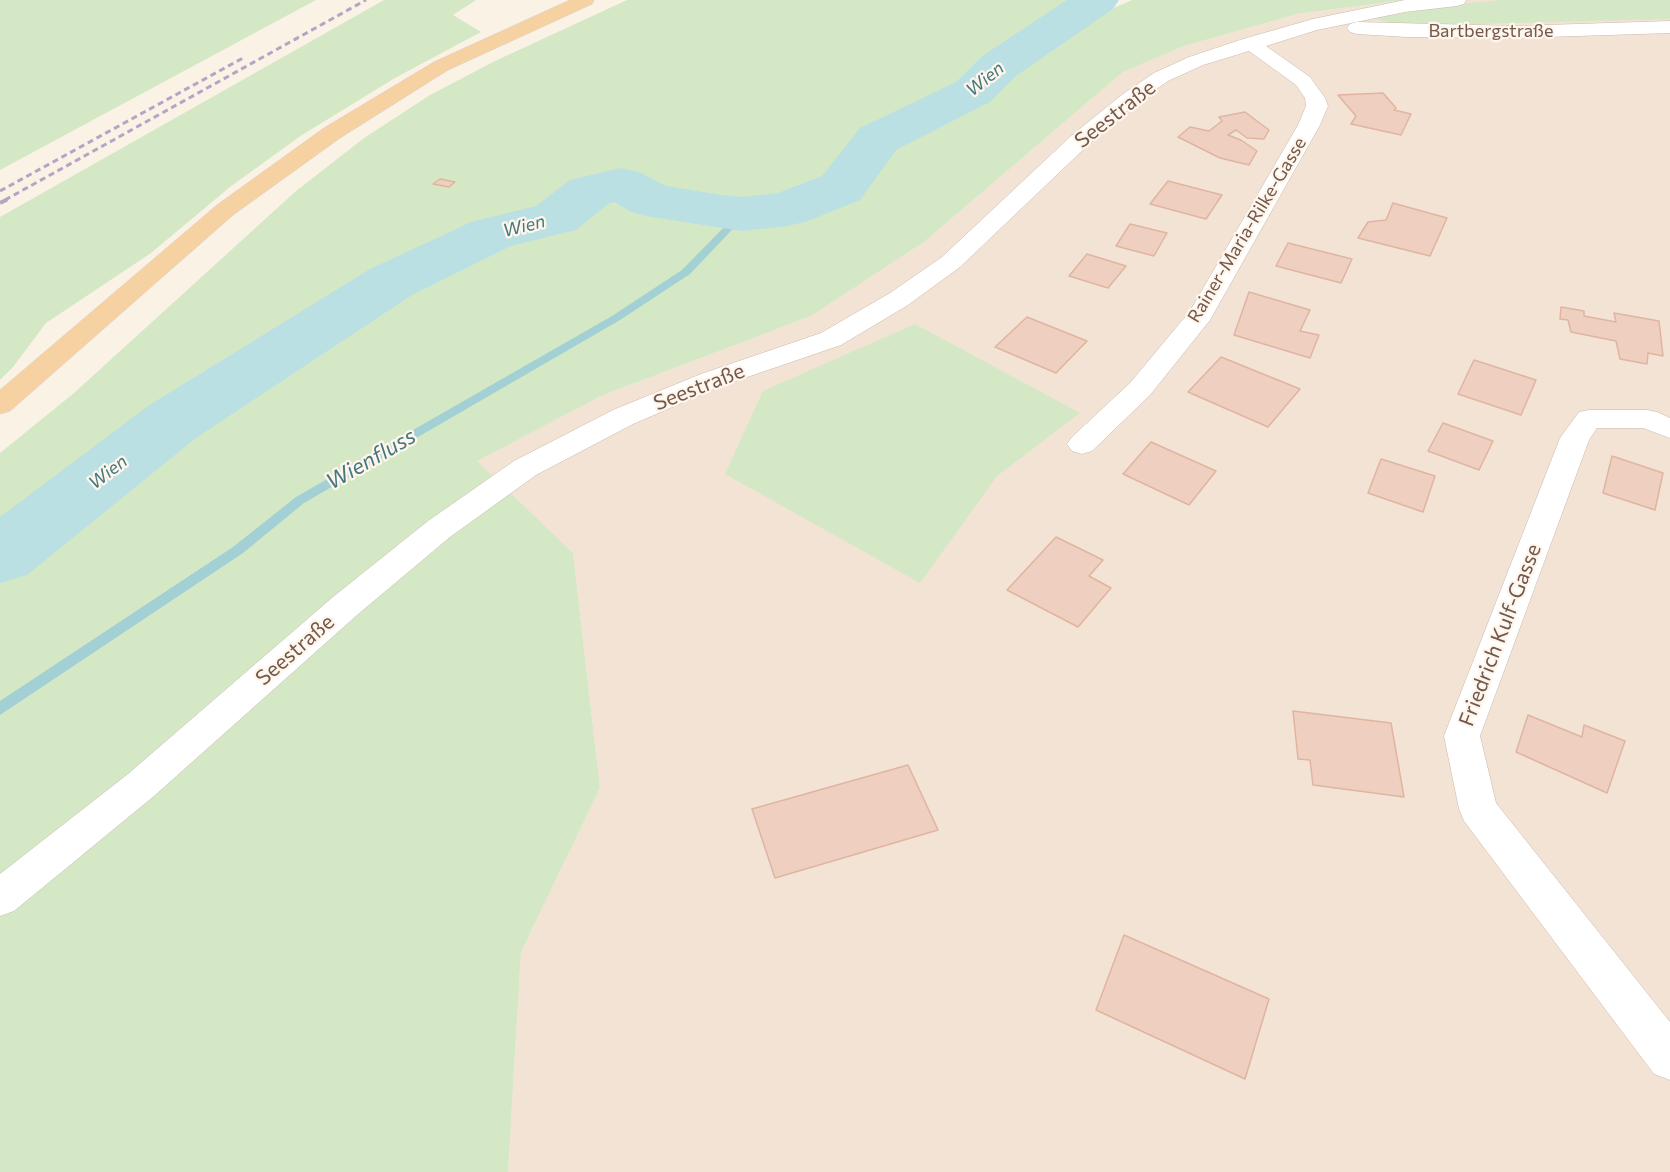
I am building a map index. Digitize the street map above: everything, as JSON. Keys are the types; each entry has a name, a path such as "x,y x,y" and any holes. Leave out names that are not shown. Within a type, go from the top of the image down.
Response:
{"main road":[{"path":"0,405 225,210 332,133 441,66 585,0"}],"street":[{"name":"Seestraße","path":"0,898 141,785 345,606 439,529 525,468 623,417 700,384 831,339 899,299 951,262 1079,141 1130,98 1161,77 1196,61 1313,25 1405,6 1457,0"},
{"name":"Bartbergstraße","path":"1313,25 1419,31 1515,32 1670,27"},
{"name":"Rainer-Maria-Rilke-Gasse","path":"1082,444 1140,389 1201,314 1309,125 1317,106 1315,98 1303,81 1250,43"},
{"name":"Friedrich Kulf-Gasse","path":"1670,429 1647,419 1589,419 1575,438 1462,736 1478,809 1670,1058"}],"shaded area":[{"path":"1404,0 1670,0 1670,1172 508,1172 521,952 600,788 573,553 476,461 601,396 811,316 924,242 1123,72 1184,46 1297,14"}],"green space":[{"path":"0,0 316,0 0,170"},
{"path":"384,0 476,0 453,15 481,32 395,78 302,135 230,187 151,253 46,323 13,367 0,380 0,217"},
{"path":"627,0 1083,0 1109,10 1132,0 1404,0 1297,14 1184,46 1123,72 924,242 811,316 601,396 477,461 573,553 600,788 521,952 508,1172 0,1172 0,453 74,393 296,191 364,138 430,95 495,61"},
{"path":"1502,0 1670,0 1670,19 1401,26 1371,17 1411,8"},
{"path":"915,324 1080,413 997,476 920,583 725,474 763,391"}],"building":[{"path":"1383,93 1396,108 1394,110 1411,114 1401,135 1351,124 1356,116 1338,95"},
{"path":"1245,112 1269,130 1264,139 1247,138 1236,130 1228,135 1241,140 1257,151 1249,165 1220,158 1178,137 1190,127 1209,131 1222,121 1219,117"},
{"path":"440,179 455,182 449,187 433,184"},
{"path":"1168,181 1222,195 1206,219 1150,204"},
{"path":"1393,203 1447,218 1430,256 1358,238 1368,222 1386,220"},
{"path":"1130,224 1167,233 1154,256 1116,246"},
{"path":"1288,243 1352,259 1341,283 1276,266"},
{"path":"1087,254 1126,266 1108,288 1069,276"},
{"path":"1249,292 1310,310 1300,331 1319,335 1310,358 1234,335"},
{"path":"1561,307 1584,311 1584,316 1616,322 1614,313 1659,321 1663,356 1648,353 1647,364 1620,359 1616,341 1571,332 1568,320 1560,319"},
{"path":"1027,317 1087,341 1056,373 995,347"},
{"path":"1221,357 1300,389 1268,427 1188,392"},
{"path":"1474,360 1536,380 1521,415 1458,394"},
{"path":"1443,423 1493,441 1479,470 1428,451"},
{"path":"1151,442 1216,471 1189,505 1123,474"},
{"path":"1612,456 1663,473 1655,510 1603,493"},
{"path":"1381,459 1435,476 1423,512 1368,493"},
{"path":"1056,537 1103,560 1089,576 1111,588 1078,627 1007,590"},
{"path":"1293,711 1391,723 1404,797 1313,785 1310,760 1298,759"},
{"path":"1528,715 1582,737 1584,725 1625,741 1607,793 1516,752"},
{"path":"908,765 938,830 775,878 752,809"},
{"path":"1124,935 1269,999 1245,1079 1096,1010"}],"waterway":[{"name":"Wien","path":"0,556 172,422 391,282 491,234 556,218 589,192 620,184 651,200 742,214 788,209 841,188 878,139 973,92 999,66 1097,0"},
{"name":"Wienfluss","path":"0,709 238,550 300,500 616,318 686,272 742,214"}],"railway":[{"path":"5,200 366,0"},
{"path":"0,191 243,58"},
{"path":"0,203 8,199"}]}
